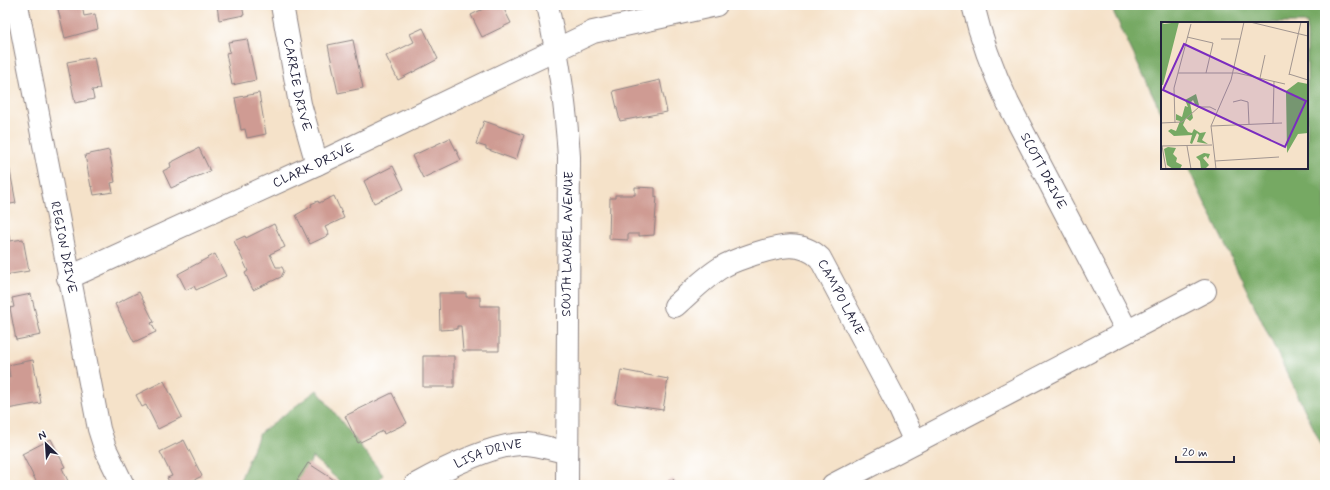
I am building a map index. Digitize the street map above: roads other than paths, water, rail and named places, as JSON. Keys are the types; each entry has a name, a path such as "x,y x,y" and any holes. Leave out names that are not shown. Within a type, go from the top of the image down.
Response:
{"street":[{"name":"REGION DRIVE","path":"17,5 68,278 99,429 105,448 124,485"},
{"name":"CARRIE DRIVE","path":"282,5 300,104 317,164"},
{"name":"SOUTH LAUREL AVENUE","path":"547,5 557,48 567,118 569,157 566,452 567,485"},
{"path":"557,48 593,32 716,5"},
{"name":"SCOTT DRIVE","path":"973,5 980,35 993,71 1008,103 1127,331"},
{"name":"CLARK DRIVE","path":"68,278 317,164 557,48"},
{"name":"CAMPO LANE","path":"675,306 722,267 738,259 777,247 789,246 812,251 823,265 898,405 915,442"},
{"path":"833,485 1205,291"},
{"name":"LISA DRIVE","path":"415,485 459,462 492,450 527,444 566,452"}]}
